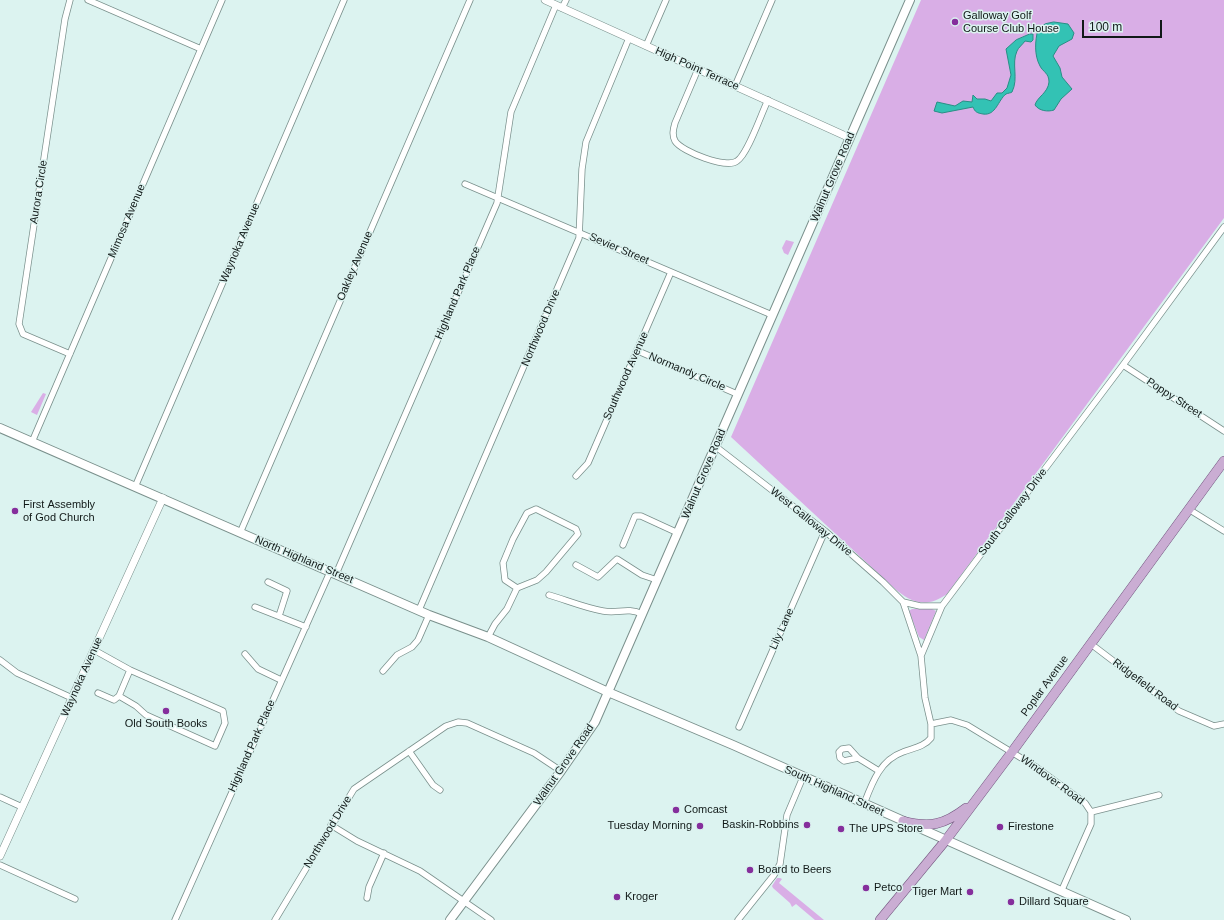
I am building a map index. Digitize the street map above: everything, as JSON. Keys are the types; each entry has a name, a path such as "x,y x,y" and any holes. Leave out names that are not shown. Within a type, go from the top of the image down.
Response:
{"main road":[{"name":"Walnut Grove Road","path":"450,920 465,902 592,727 910,0"},
{"name":"North Highland Street","path":"0,428 419,610 488,637 608,692"},
{"name":"Poplar Avenue","path":"880,920 946,840 1012,752 1190,510 1224,461"},
{"name":"South Highland Street","path":"608,692 1126,920"},
{"path":"902,821 926,825 941,823 956,815 975,801"}],"street":[{"name":"Aurora Circle","path":"70,0 63,34 19,324 23,334 70,354"},
{"path":"88,0 201,49"},
{"name":"Mimosa Avenue","path":"32,442 222,0"},
{"name":"Waynoka Avenue","path":"135,487 344,0"},
{"name":"Oakley Avenue","path":"240,533 470,0"},
{"name":"High Point Terrace","path":"544,0 850,138"},
{"name":"Highland Park Place","path":"175,920 281,680 333,573 498,197 511,112 559,6 566,0"},
{"path":"646,46 666,0"},
{"path":"735,86 772,0"},
{"name":"Northwood Drive","path":"419,610 579,238 582,168 586,142 629,38"},
{"path":"698,69 675,123 673,136 677,144 683,148 720,163 732,164 743,155 768,100"},
{"name":"Sevier Street","path":"466,184 772,315"},
{"name":"South Galloway Drive","path":"864,804 879,771 883,766 897,754 928,743 932,734 924,691 921,656 942,606 1123,365 1224,227"},
{"name":"Southwood Avenue","path":"576,476 588,463 638,351 671,272"},
{"name":"Normandy Circle","path":"638,351 737,394"},
{"name":"Poppy Street","path":"1123,365 1224,431"},
{"name":"West Galloway Drive","path":"715,446 825,531 883,582 903,602 921,656"},
{"name":"Waynoka Avenue","path":"0,856 163,498"},
{"path":"488,637 495,624 507,608 517,588 537,580 546,572 578,534 576,529 536,509 527,513 513,538 503,563 505,580 517,588"},
{"path":"1190,510 1224,531"},
{"path":"623,545 635,516 641,516 678,533"},
{"name":"Lily Lane","path":"739,727 825,531"},
{"path":"576,565 598,577 617,559 642,575 657,580"},
{"path":"268,582 288,591 279,616"},
{"path":"549,595 600,611 615,613 633,610 642,614"},
{"path":"903,602 920,606 942,606"},
{"path":"255,607 306,627"},
{"path":"383,671 398,655 412,647 418,640 429,614"},
{"name":"Ridgefield Road","path":"1091,644 1179,711 1214,726 1224,724"},
{"path":"94,650 130,670 223,711 225,723 215,746 146,714 119,696"},
{"path":"245,654 258,668 281,680"},
{"path":"0,660 17,673 72,698"},
{"path":"98,693 114,700 119,696 130,670"},
{"name":"Windover Road","path":"931,724 951,720 963,723 1036,767 1086,803 1091,812 1091,824 1060,892"},
{"name":"Northwood Drive","path":"275,920 354,789 446,726 458,722 467,723 534,753 561,770"},
{"path":"409,751 433,785 440,790"},
{"path":"858,758 879,771"},
{"path":"738,920 771,880 780,864 787,816 803,778"},
{"path":"1091,812 1160,795"},
{"path":"0,797 22,807"},
{"path":"332,825 357,840 420,871 491,920"},
{"path":"367,898 369,886 384,853"},
{"path":"0,865 75,899"}],"shaded area":[{"path":"921,0 1224,0 1224,218 947,594 939,599 925,603 912,600 900,593 731,437"},
{"path":"1054,22 1068,24 1074,33 1072,39 1059,46 1053,56 1060,68 1062,77 1072,89 1061,99 1054,110 1046,111 1039,109 1035,105 1047,89 1049,82 1046,73 1038,62 1036,43 1038,29 1045,24"},
{"path":"1033,34 1033,40 1031,42 1025,41 1015,56 1015,82 1012,92 1003,97 991,113 979,113 975,111 973,107 942,113 934,111 937,102 955,106 963,101 972,102 973,95 977,99 991,101 997,93 1002,93 1007,88 1011,75 1006,49 1016,40"},
{"path":"786,240 794,242 788,255 784,253 782,248"},
{"path":"43,393 46,394 37,415 31,412"},
{"path":"912,609 932,609 936,611 924,640 919,637 909,611"},
{"path":"777,878 782,879 779,883 824,920 815,920 796,904 792,907 790,903 773,888 772,886"}],"place":[{"name":"Galloway Golf Course Club House","path":"955,22"},
{"name":"First Assembly of God Church","path":"15,511"},
{"name":"Old South Books","path":"166,711"},
{"name":"Comcast","path":"676,810"},
{"name":"Baskin-Robbins","path":"807,825"},
{"name":"Tuesday Morning","path":"700,826"},
{"name":"Firestone","path":"1000,827"},
{"name":"The UPS Store","path":"841,829"},
{"name":"Board to Beers","path":"750,870"},
{"name":"Petco","path":"866,888"},
{"name":"Tiger Mart","path":"970,892"},
{"name":"Kroger","path":"617,897"},
{"name":"Dillard Square","path":"1011,902"}]}
